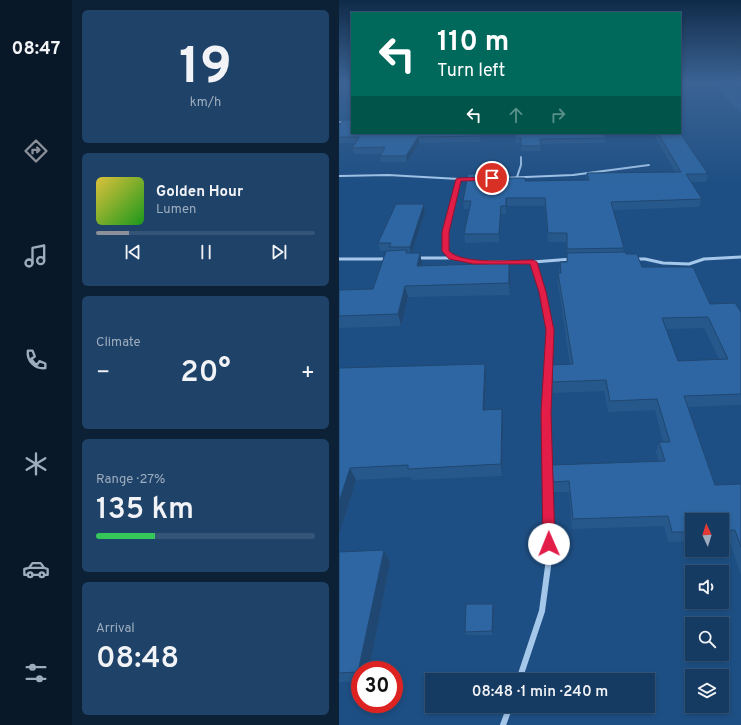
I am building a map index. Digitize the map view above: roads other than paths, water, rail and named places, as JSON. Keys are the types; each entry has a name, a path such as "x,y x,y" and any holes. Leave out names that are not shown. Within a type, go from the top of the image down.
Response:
{"street":[{"path":"339,122 351,122"},
{"path":"517,177 521,165 521,157"},
{"path":"495,178 573,175 649,166"},
{"path":"339,176 388,175 473,179"},
{"path":"452,258 445,251 445,232 459,179"},
{"path":"339,259 392,258"},
{"path":"407,258 452,258 474,262 533,262 578,259"},
{"path":"631,259 645,259 663,263 689,264 704,259 740,258"},
{"path":"521,673 542,611 549,559 546,413 550,330 543,292 533,262"},
{"path":"503,725 507,713"}]}
